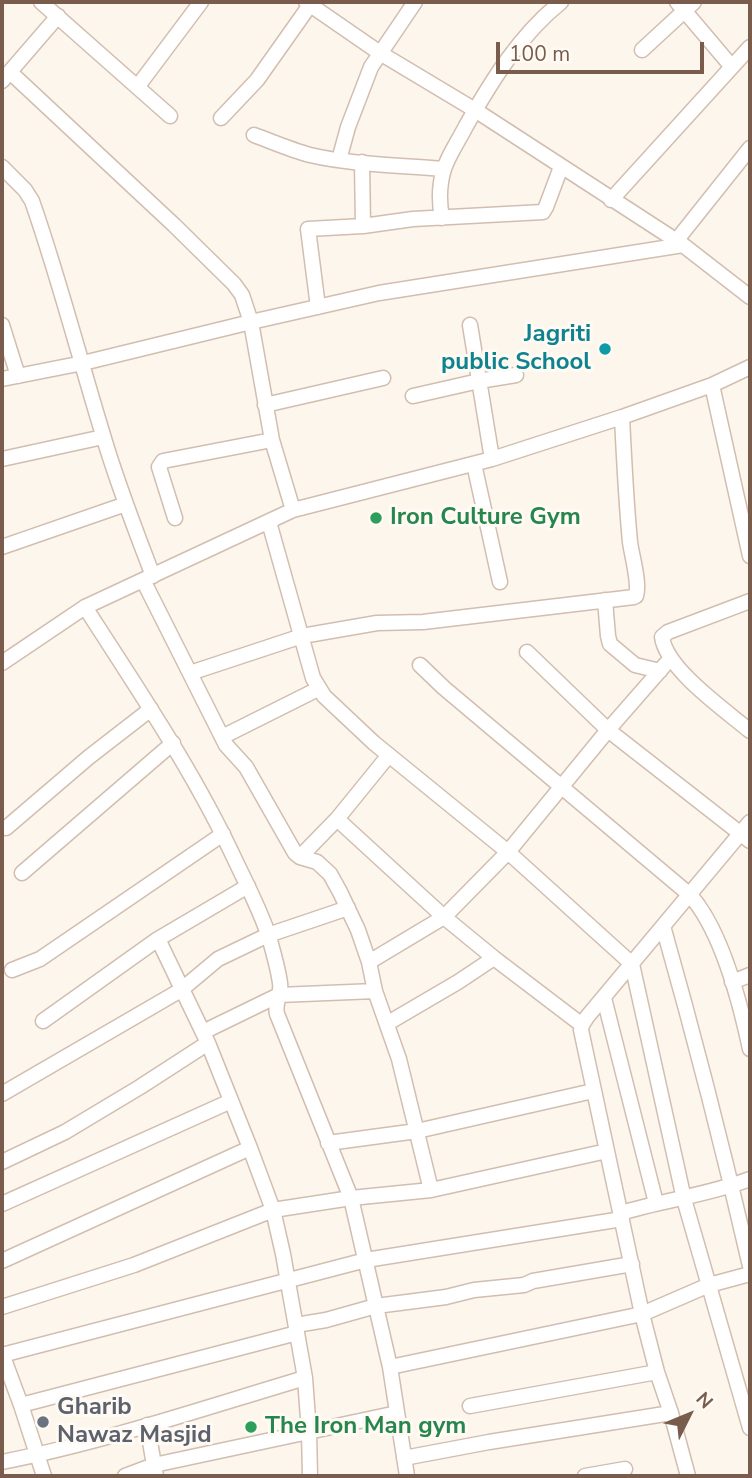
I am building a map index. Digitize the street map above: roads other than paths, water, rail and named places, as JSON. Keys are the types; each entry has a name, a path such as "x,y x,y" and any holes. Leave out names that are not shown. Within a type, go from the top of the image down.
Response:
{"street":[{"path":"41,2 170,116"},
{"path":"138,86 201,2"},
{"path":"339,160 363,85 380,53 415,2"},
{"path":"442,218 441,181 444,169 475,110 520,42 561,2"},
{"path":"221,118 257,80 308,3 380,53 475,110 679,243 750,297"},
{"path":"642,50 685,5 732,67"},
{"path":"58,16 6,76 174,225 242,295 251,322 272,440 293,510"},
{"path":"611,200 750,47"},
{"path":"254,135 295,151 339,160 444,169"},
{"path":"2,379 406,289 679,243 750,148"},
{"path":"362,162 363,226"},
{"path":"2,167 32,201 148,578 190,673 226,745 246,767 290,847 300,857 324,867 337,884 358,930 375,990 388,1023 431,1190"},
{"path":"318,307 308,229 363,226 413,219 543,212 561,167"},
{"path":"470,325 492,458"},
{"path":"2,326 18,376"},
{"path":"2,663 85,607 293,510 474,464 622,417 712,385 750,367"},
{"path":"413,396 516,375"},
{"path":"265,405 383,377"},
{"path":"712,385 750,556"},
{"path":"190,673 302,636 377,623 423,622 636,596 624,484 622,417"},
{"path":"2,459 103,437"},
{"path":"175,518 159,467 163,461 272,440"},
{"path":"474,464 500,582"},
{"path":"2,547 126,504"},
{"path":"269,522 318,689 374,744 508,852 632,964 684,1199 750,1428"},
{"path":"605,600 610,644 635,665 660,671"},
{"path":"750,601 666,633 662,637 670,659 682,673 750,731"},
{"path":"85,607 173,743 223,834 268,935 280,983 275,1005 276,1014 351,1198 390,1367 407,1476"},
{"path":"527,652 608,730 745,837"},
{"path":"369,962 444,917 508,852 670,659"},
{"path":"420,665 561,788 690,895 707,918 732,982 750,1049"},
{"path":"222,737 318,689"},
{"path":"6,828 89,757 151,709"},
{"path":"22,873 173,743"},
{"path":"300,857 337,819 389,755"},
{"path":"337,819 444,917 582,1025"},
{"path":"688,1476 642,1314 593,1091 582,1025 663,926 745,837 750,822"},
{"path":"12,970 40,959 223,834"},
{"path":"43,1021 158,939 247,886"},
{"path":"2,1094 181,990 218,959 268,935 348,908"},
{"path":"663,926 691,1022 750,1266"},
{"path":"158,939 205,1038 273,1210 305,1378 310,1476"},
{"path":"388,1023 494,958"},
{"path":"732,982 750,975"},
{"path":"2,1162 65,1132 140,1087 205,1038 279,995 375,990"},
{"path":"604,998 656,1203"},
{"path":"328,1143 417,1131 593,1091"},
{"path":"2,1204 231,1101"},
{"path":"2,1261 250,1148"},
{"path":"2,1307 134,1265 273,1210 351,1198 431,1190 607,1151"},
{"path":"44,1476 21,1405 2,1358 286,1279 366,1260 621,1216 656,1203 684,1199 750,1179"},
{"path":"21,1405 376,1306 446,1297 474,1290 524,1286 533,1281 632,1264"},
{"path":"390,1367 642,1314 709,1285 750,1274"},
{"path":"470,1406 657,1372"},
{"path":"2,1462 38,1455 147,1425 305,1378"},
{"path":"125,1476 397,1413"},
{"path":"404,1458 671,1413"},
{"path":"147,1425 155,1471"},
{"path":"586,1476 625,1469"}],"place":[{"name":"Jagriti public School","path":"605,349"},
{"name":"Iron Culture Gym","path":"376,518"},
{"name":"Gharib Nawaz Masjid","path":"43,1422"},
{"name":"The Iron Man gym","path":"251,1427"}]}
